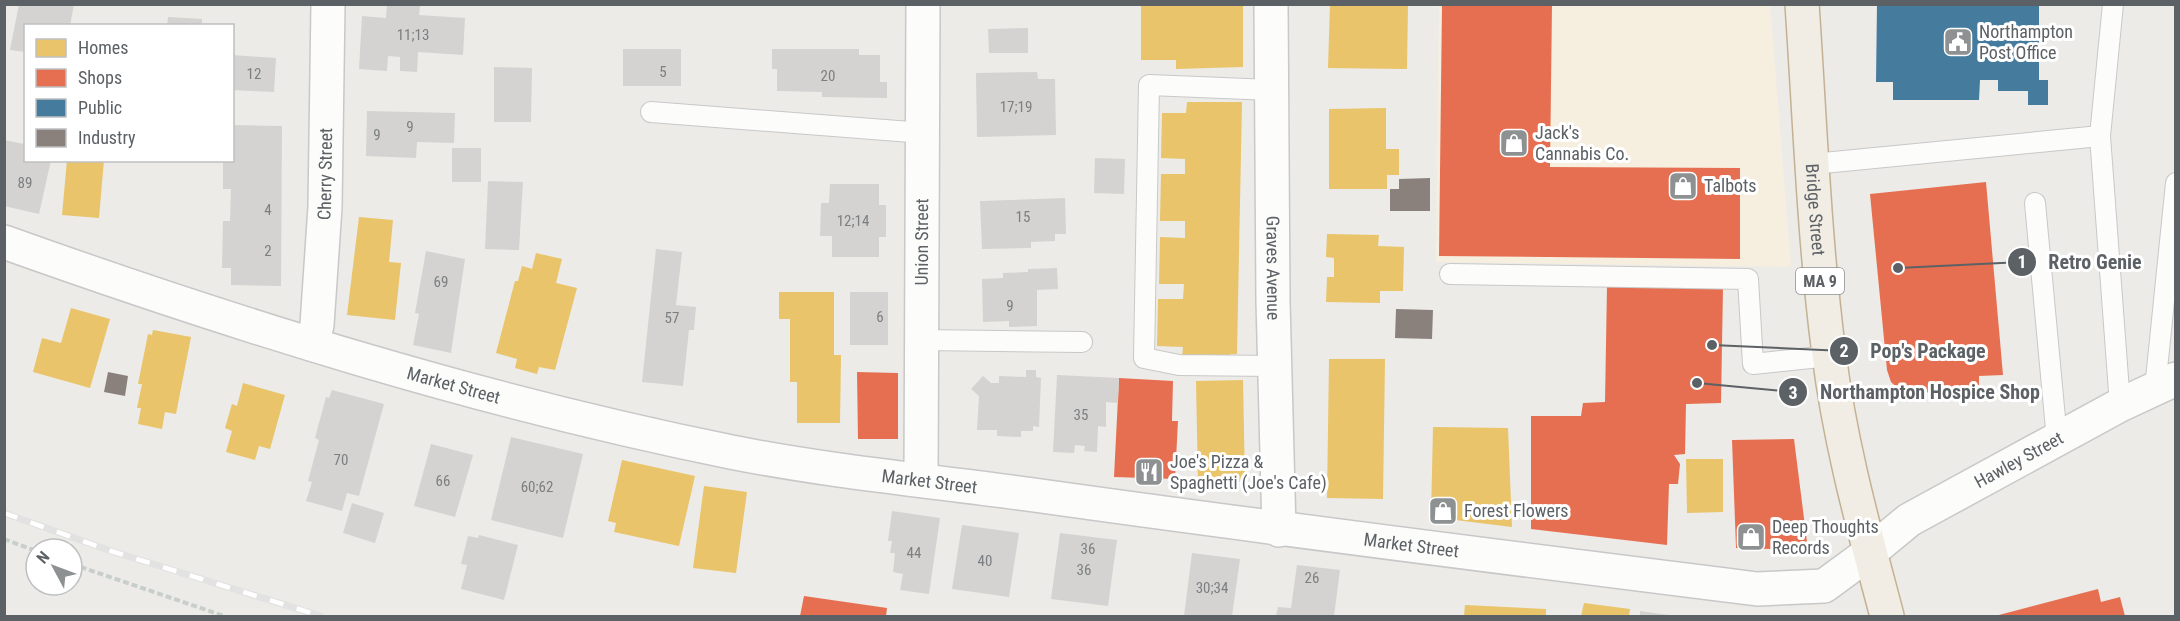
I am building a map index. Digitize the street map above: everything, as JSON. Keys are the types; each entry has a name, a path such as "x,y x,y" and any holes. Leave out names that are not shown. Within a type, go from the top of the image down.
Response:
{"highway":[{"name":"Bridge Street","path":"1802,4 1820,275 1829,356 1851,483 1869,553"},
{"name":"MA 9","path":"1869,553 1887,616"}],"street":[{"name":"Cherry Street","path":"312,344 317,325 325,207 328,4"},
{"name":"Union Street","path":"921,479 923,4"},
{"name":"Graves Avenue","path":"1271,4 1279,530"},
{"name":"Market Street","path":"4,242 312,344 488,394 730,452 786,462 1279,530 1757,588 1824,586 1869,553"},
{"name":"Hawley Street","path":"1869,553 1910,520 2120,405 2165,384"}],"lane":[{"path":"2113,4 2100,136 2120,405"},
{"path":"1272,90 1149,86 1144,358 1179,365 1275,366"},
{"path":"651,112 924,134"},
{"path":"1813,164 2100,136"},
{"path":"2165,384 2175,183"},
{"path":"2035,203 2057,440"},
{"path":"1450,274 1748,279 1753,364 1829,356"},
{"path":"922,340 1082,342"}],"path":[{"path":"4,539 24,546"},
{"path":"84,568 224,616"}],"shaded area":[{"path":"1439,5 1770,5 1791,267 1436,262"}],"building: Homes":[{"path":"1141,4 1243,4 1243,67 1176,69 1176,60 1141,60"},
{"path":"1330,4 1408,4 1407,69 1328,68"},
{"path":"1187,102 1242,102 1237,354 1230,354 1231,358 1182,357 1183,347 1157,346 1158,299 1183,299 1184,284 1159,284 1160,237 1185,238 1185,221 1160,221 1161,174 1185,174 1185,159 1161,158 1162,113 1186,113"},
{"path":"1386,108 1386,149 1399,149 1399,175 1387,175 1387,189 1329,189 1329,109"},
{"path":"67,162 104,162 99,218 62,215"},
{"path":"359,217 393,220 389,262 401,263 395,320 347,315"},
{"path":"1327,234 1379,235 1378,246 1404,247 1403,291 1380,291 1380,303 1326,302 1327,277 1334,277 1334,258 1326,257"},
{"path":"536,253 562,259 556,283 577,288 555,370 539,367 537,374 515,368 517,359 496,353 515,281 518,281 522,266 532,269"},
{"path":"779,292 834,292 834,355 841,355 840,423 797,423 797,382 790,382 790,319 779,319"},
{"path":"71,308 110,319 90,388 33,372 42,338 61,343"},
{"path":"153,330 191,337 176,414 165,412 162,429 138,424 141,408 137,408 142,384 138,384 148,334 152,335"},
{"path":"1329,359 1385,359 1383,499 1327,498"},
{"path":"1243,380 1245,482 1198,483 1196,381"},
{"path":"243,383 285,395 270,449 259,446 255,460 226,452 232,431 225,428 232,404 237,406"},
{"path":"1433,427 1508,428 1512,527 1431,517"},
{"path":"1686,459 1723,459 1723,512 1687,513"},
{"path":"622,460 695,476 679,546 614,532 616,523 608,521"},
{"path":"704,486 747,492 736,573 693,568"},
{"path":"1584,603 1630,609 1629,616 1581,616"},
{"path":"1465,605 1546,609 1546,616 1464,616"}],"building: Shops":[{"path":"1442,4 1552,4 1550,167 1740,168 1740,259 1439,256"},
{"path":"1986,182 2003,375 1979,376 1979,385 1904,394 1891,382 1887,370 1870,194"},
{"path":"1607,286 1723,287 1721,403 1686,404 1685,454 1674,455 1680,464 1678,484 1669,484 1667,545 1531,529 1531,416 1581,416 1583,403 1605,402"},
{"path":"857,372 898,373 898,439 858,439"},
{"path":"1119,378 1173,381 1172,421 1178,421 1175,479 1114,477"},
{"path":"1794,439 1808,550 1736,548 1732,440"},
{"path":"2098,589 2101,602 2120,597 2125,616 1995,616"},
{"path":"804,596 887,608 886,616 800,616"}],"building: Public":[{"name":"Northampton Post Office","path":"1877,4 2039,4 2039,80 2048,80 2048,105 2028,105 2028,91 1998,91 1998,80 1980,80 1979,100 1893,100 1893,82 1876,82"}],"building: Industry":[{"path":"1430,178 1430,211 1390,211 1390,189 1399,189 1399,179"},
{"path":"1396,309 1433,310 1432,339 1395,338"},
{"path":"108,372 128,376 125,396 104,392"}],"building: Other":[{"path":"19,4 74,4 70,24 24,24 24,52 10,50"},
{"path":"387,4 420,6 419,15 465,18 463,55 418,52 417,72 400,71 400,57 388,56 387,71 359,69 362,16 386,18"},
{"path":"168,17 202,19 202,24 167,24"},
{"path":"1028,28 1028,53 989,53 988,29"},
{"path":"623,49 681,49 681,86 623,86"},
{"path":"772,49 859,49 859,55 880,55 880,82 887,82 887,98 822,97 822,92 777,91 777,69 772,69"},
{"path":"234,55 276,58 274,92 234,90"},
{"path":"494,67 532,68 531,122 494,122"},
{"path":"1037,72 1038,79 1055,79 1056,135 977,137 976,73"},
{"path":"367,111 455,113 454,143 417,142 416,158 366,156"},
{"path":"234,125 282,126 281,286 231,285 231,268 222,268 223,221 230,221 231,189 223,189 223,162 234,162"},
{"path":"4,140 24,144 24,162 51,162 39,214 4,206"},
{"path":"452,148 481,148 481,182 452,182"},
{"path":"1095,158 1125,159 1124,194 1094,193"},
{"path":"488,181 523,182 519,250 485,249"},
{"path":"830,184 879,184 879,205 886,205 886,237 879,237 879,257 832,257 832,236 820,236 821,203 829,203"},
{"path":"1065,198 1066,234 1055,234 1055,241 1031,242 1031,248 982,249 980,201"},
{"path":"656,249 682,252 676,305 696,307 694,330 689,330 683,386 642,382"},
{"path":"426,251 465,259 451,353 413,345 419,314 415,313"},
{"path":"1057,268 1058,289 1037,290 1037,326 1009,327 1009,321 983,322 982,279 1003,278 1003,273 1028,272 1028,269"},
{"path":"850,292 888,292 888,345 850,345"},
{"path":"1026,370 1036,370 1036,377 1041,378 1039,427 1033,426 1033,431 1021,431 1021,437 997,436 997,430 977,430 979,396 971,389 983,376 991,383 999,383 999,376 1026,377"},
{"path":"1057,375 1119,378 1118,403 1106,402 1106,427 1098,426 1097,452 1084,451 1085,446 1075,445 1074,453 1053,452"},
{"path":"332,390 384,404 359,496 347,493 342,511 306,501 312,482 308,481 319,440 315,438 326,397 329,398"},
{"path":"511,437 583,454 563,538 491,520"},
{"path":"431,444 473,455 455,517 414,506"},
{"path":"352,503 384,513 375,543 343,533"},
{"path":"892,511 940,518 929,594 900,590 903,574 893,572 895,553 890,553 892,541 888,541"},
{"path":"962,525 1019,533 1009,597 952,589"},
{"path":"1060,533 1117,540 1108,606 1051,599"},
{"path":"479,535 518,545 504,600 461,589 467,565 461,564 468,536 478,538"},
{"path":"1192,553 1240,559 1232,616 1184,616"},
{"path":"1297,565 1340,570 1334,616 1276,616 1278,607 1291,608"},
{"path":"1640,611 1669,615 1669,616 1640,616"}],"railway":[{"path":"4,513 111,551 321,616"}],"place":[{"name":"Northampton Post Office","path":"1958,42"},
{"name":"Jack's Cannabis Co.","path":"1514,143"},
{"name":"Talbots","path":"1683,186"},
{"name":"Retro Genie","path":"1898,268"},
{"name":"Pop's Package","path":"1712,345"},
{"name":"Northampton Hospice Shop","path":"1697,383"},
{"name":"Joe's Pizza & Spaghetti (Joe's Cafe)","path":"1149,472"},
{"name":"Forest Flowers","path":"1443,511"},
{"name":"Deep Thoughts Records","path":"1751,537"}]}
